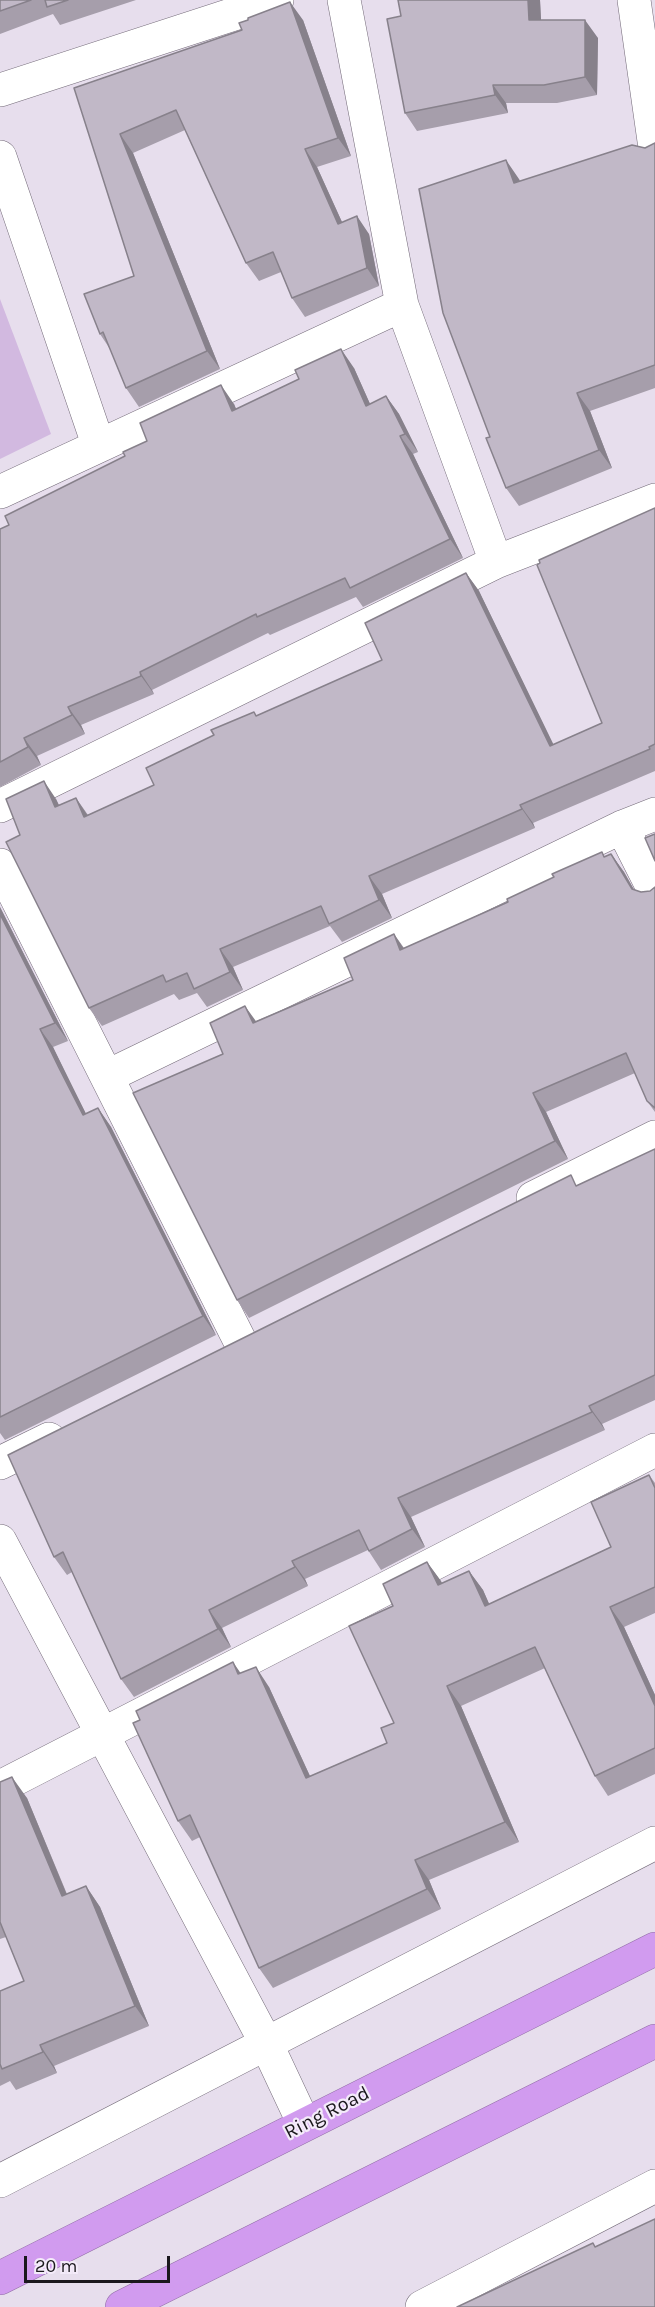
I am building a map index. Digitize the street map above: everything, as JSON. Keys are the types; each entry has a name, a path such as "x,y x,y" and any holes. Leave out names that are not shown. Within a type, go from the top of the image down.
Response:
{"highway":[{"name":"Ring Road","path":"0,2278 655,1949"},
{"path":"122,2307 655,2042"}],"street":[{"path":"0,90 277,0"},
{"path":"344,0 402,305 496,562"},
{"path":"634,0 648,55 655,148"},
{"path":"0,157 98,444"},
{"path":"0,492 98,444 402,305"},
{"path":"0,806 496,562 655,500"},
{"path":"108,1076 622,827 655,814"},
{"path":"622,827 655,892"},
{"path":"0,865 241,1343"},
{"path":"506,1211 655,1137"},
{"path":"210,1359 273,1327"},
{"path":"0,1463 73,1426"},
{"path":"0,1787 655,1450"},
{"path":"0,1541 266,2043 304,2124"},
{"path":"0,2181 655,1843"},
{"path":"422,2307 655,2186"}],"shaded area":[{"path":"0,299 51,434 0,459"}],"building":[{"path":"0,0 31,0 0,11"},
{"path":"45,0 68,0 47,7"},
{"path":"398,0 528,0 529,20 585,20 585,77 544,85 493,85 495,95 405,113 387,19 401,16"},
{"path":"290,2 338,138 305,149 338,224 357,216 367,268 292,298 273,252 246,263 176,110 120,134 207,351 126,388 103,332 100,334 84,294 134,276 74,88 242,30 239,23"},
{"path":"655,143 655,365 577,393 599,450 506,488 486,438 490,437 443,313 419,189 506,160 514,183 632,145 645,148"},
{"path":"341,349 366,406 386,396 405,434 400,436 450,539 350,588 345,578 257,617 256,614 140,672 141,676 68,707 72,715 24,738 28,747 0,762 0,529 9,525 5,516 125,456 123,452 147,441 140,423 221,385 232,411 299,379 295,370"},
{"path":"655,508 655,744 649,747 650,749 520,805 522,809 369,876 379,900 329,924 321,906 220,949 230,972 194,989 187,973 166,982 163,975 89,1008 6,842 20,835 6,799 44,781 55,807 76,798 84,817 154,785 146,768 214,735 211,730 254,712 256,716 382,660 365,623 466,573 550,746 602,723 537,565 540,563 539,560"},
{"path":"655,834 655,861 645,838"},
{"path":"602,852 604,857 611,854 632,889 641,892 650,891 655,887 655,1108 647,1101 626,1053 533,1093 555,1141 237,1300 133,1093 223,1054 210,1023 245,1006 253,1023 353,980 344,958 394,934 400,950 508,902 507,899 554,877 552,874"},
{"path":"0,914 55,1023 40,1029 59,1068 83,1115 98,1108 203,1316 0,1417"},
{"path":"655,1149 655,1375 589,1406 592,1412 398,1498 412,1529 369,1551 359,1530 292,1561 295,1567 209,1610 218,1629 121,1679 63,1552 54,1557 8,1455 571,1175 576,1186"},
{"path":"649,1475 655,1488 655,1587 610,1607 655,1706 655,1748 595,1776 535,1647 447,1686 505,1822 415,1860 427,1889 259,1968 190,1815 178,1821 133,1723 140,1720 136,1711 233,1662 238,1674 256,1667 306,1778 387,1743 381,1728 394,1723 349,1626 393,1606 383,1584 427,1562 438,1585 469,1571 485,1606 611,1547 591,1502"},
{"path":"12,1777 62,1896 86,1886 135,2006 40,2045 43,2052 2,2069 0,2064 0,1991 24,1981 0,1922 0,1782"},
{"path":"655,2219 655,2307 457,2307 593,2243 595,2247"}]}
